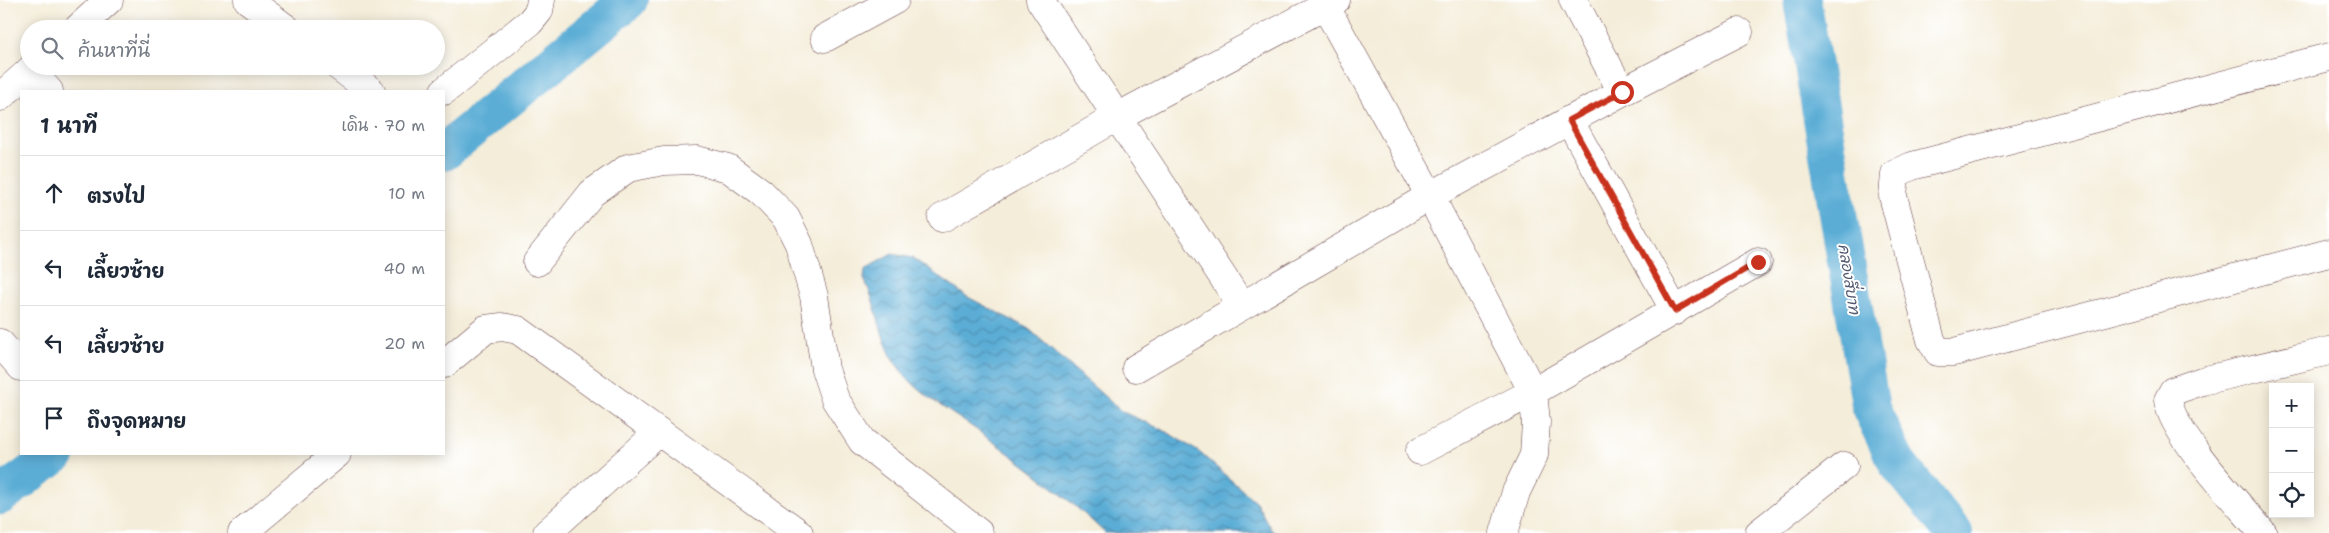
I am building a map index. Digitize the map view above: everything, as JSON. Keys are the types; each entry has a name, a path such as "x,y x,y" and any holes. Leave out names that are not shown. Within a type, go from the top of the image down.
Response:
{"street":[{"path":"87,20 109,0"},
{"path":"248,0 275,20"},
{"path":"445,90 530,22 539,11 541,0"},
{"path":"825,38 895,0"},
{"path":"1040,0 1242,306"},
{"path":"1573,0 1622,92"},
{"path":"942,218 1117,117 1327,2 1532,392 1536,422 1534,455 1516,492 1504,533"},
{"path":"1136,368 1430,196 1569,120 1739,32"},
{"path":"2329,57 1912,166 1895,174 1893,196 1931,340 1938,352 1954,352 2329,253"},
{"path":"0,97 25,75"},
{"path":"38,75 48,90"},
{"path":"350,75 370,90"},
{"path":"1569,120 1675,311"},
{"path":"537,262 592,193 628,168 664,161 697,160 728,168 761,192 786,218 799,244 814,296 825,370 835,399 862,441 979,533"},
{"path":"1420,451 1532,392 1758,262"},
{"path":"445,363 486,329 502,327 518,330 799,533"},
{"path":"0,343 20,366"},
{"path":"2263,533 2182,433 2170,413 2168,400 2173,391 2202,381 2329,351"},
{"path":"547,533 659,432"},
{"path":"242,533 336,455"},
{"path":"1759,533 1844,466"}],"water":[{"path":"892,254 913,258 966,296 1029,329 1121,411 1167,432 1199,452 1256,502 1270,528 1275,533 1105,533 1029,469 935,402 904,375 890,354 873,300 864,279 865,269"}],"waterway":[{"path":"445,151 629,0"},
{"name":"คลองสี่บาท","path":"1802,0 1871,409 1897,463 1954,533"},
{"path":"0,496 56,455"}],"route":[{"path":"1622,92 1569,120 1675,311 1758,262"}]}
